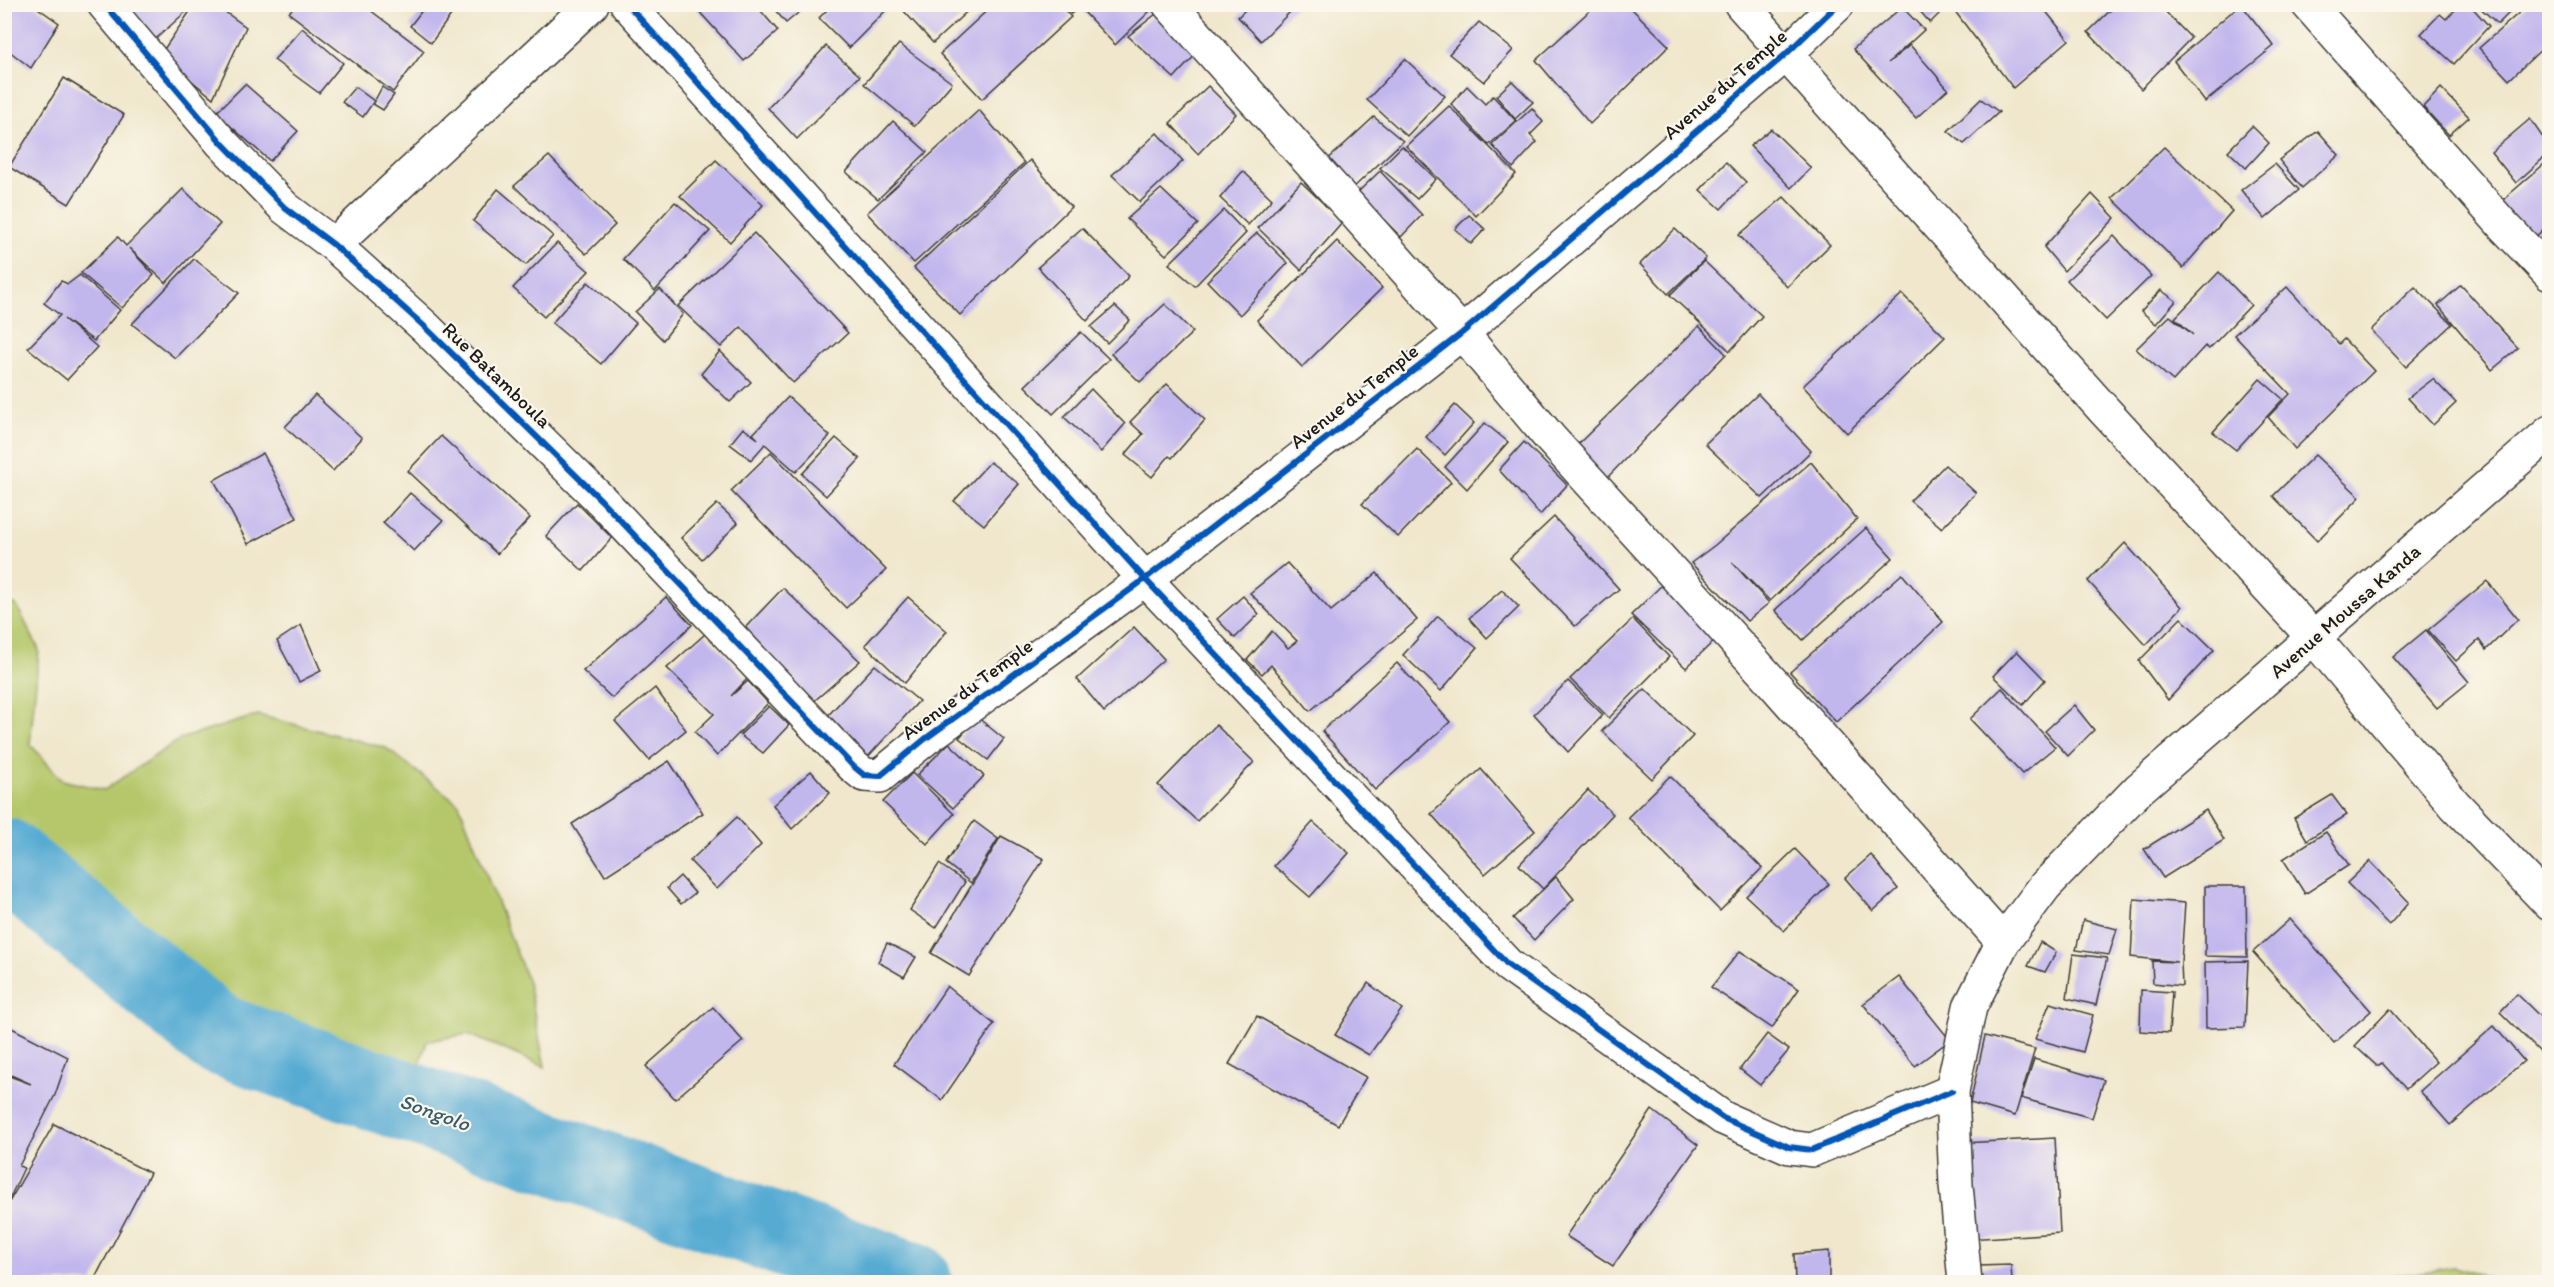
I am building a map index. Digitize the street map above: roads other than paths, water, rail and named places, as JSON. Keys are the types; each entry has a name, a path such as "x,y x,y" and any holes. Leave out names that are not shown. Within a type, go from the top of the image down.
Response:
{"street":[{"name":"Rue Batamboula","path":"104,4 222,144 285,208 334,244 425,327 601,500 864,775"},
{"path":"334,244 592,4"},
{"path":"627,4 1145,579 1508,965 1723,1118 1789,1147 1812,1150 1952,1091"},
{"path":"1169,4 1462,333 1550,438 1773,682 2003,942"},
{"path":"1741,4 2104,410 2314,638 2455,805 2550,904"},
{"name":"Avenue du Temple","path":"864,775 880,776 925,739 1145,579 1462,333 1786,54 1838,4"},
{"path":"2308,4 2503,225 2550,274"},
{"name":"Avenue Moussa Kanda","path":"1965,1282 1956,1185 1952,1091 1970,1007 2003,942 2045,886 2139,789 2550,432"}],"waterway":[{"name":"Songolo","path":"4,858 217,1034 912,1282"}]}
